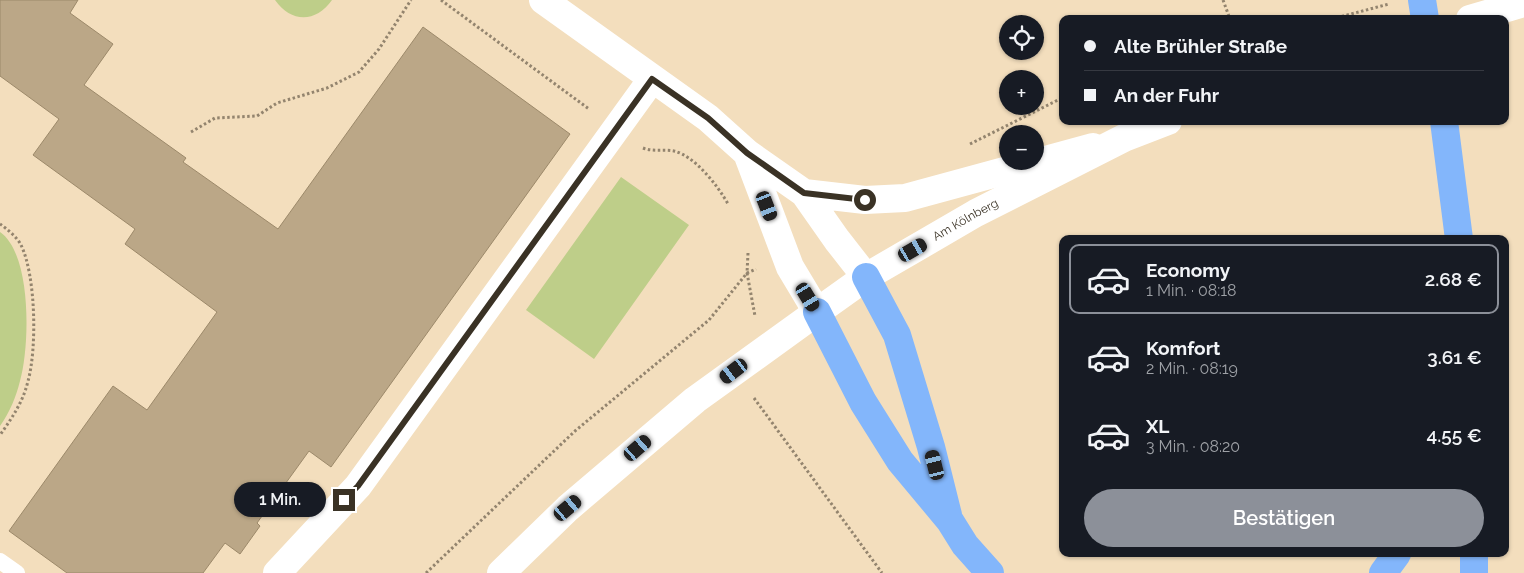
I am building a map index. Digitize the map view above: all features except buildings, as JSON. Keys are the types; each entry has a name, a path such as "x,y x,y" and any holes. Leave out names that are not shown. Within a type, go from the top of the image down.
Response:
{"highway":[{"path":"1422,0 1425,15"},
{"path":"1445,125 1458,235"},
{"path":"866,277 897,335 931,446 950,521"},
{"path":"817,312 863,402 900,461 990,573"},
{"path":"1383,573 1395,557"},
{"path":"1474,557 1474,573"}],"street":[{"path":"543,0 708,118 747,153 804,193 866,277"},
{"path":"1484,15 1524,3"},
{"path":"277,573 358,486 652,79"},
{"name":"Am Kölnberg","path":"501,573 568,508 695,400 866,277 976,213 1124,138 1158,125"},
{"path":"804,193 865,200 905,198 1124,138"},
{"path":"747,153 790,267 817,312"}],"lane":[{"path":"0,561 17,573"}],"path":[{"path":"191,132 215,118 257,116 277,103 327,88 358,72 379,49 411,0"},
{"path":"1223,0 1229,15"},
{"path":"1347,15 1395,2"},
{"path":"0,224 21,244 28,267 33,304 32,349 28,380 18,408 0,435"},
{"path":"426,573 575,431 708,320 748,273"},
{"path":"734,371 882,573"}],"green space":[{"path":"275,0 332,0 319,13 304,17 288,13"},
{"path":"621,177 689,225 594,359 526,310"},
{"path":"0,232 10,243 18,260 23,280 27,324 26,346 17,393 0,426"}],"route":[{"path":"344,500 358,486 652,79 708,118 747,153 804,193 865,200"}]}
